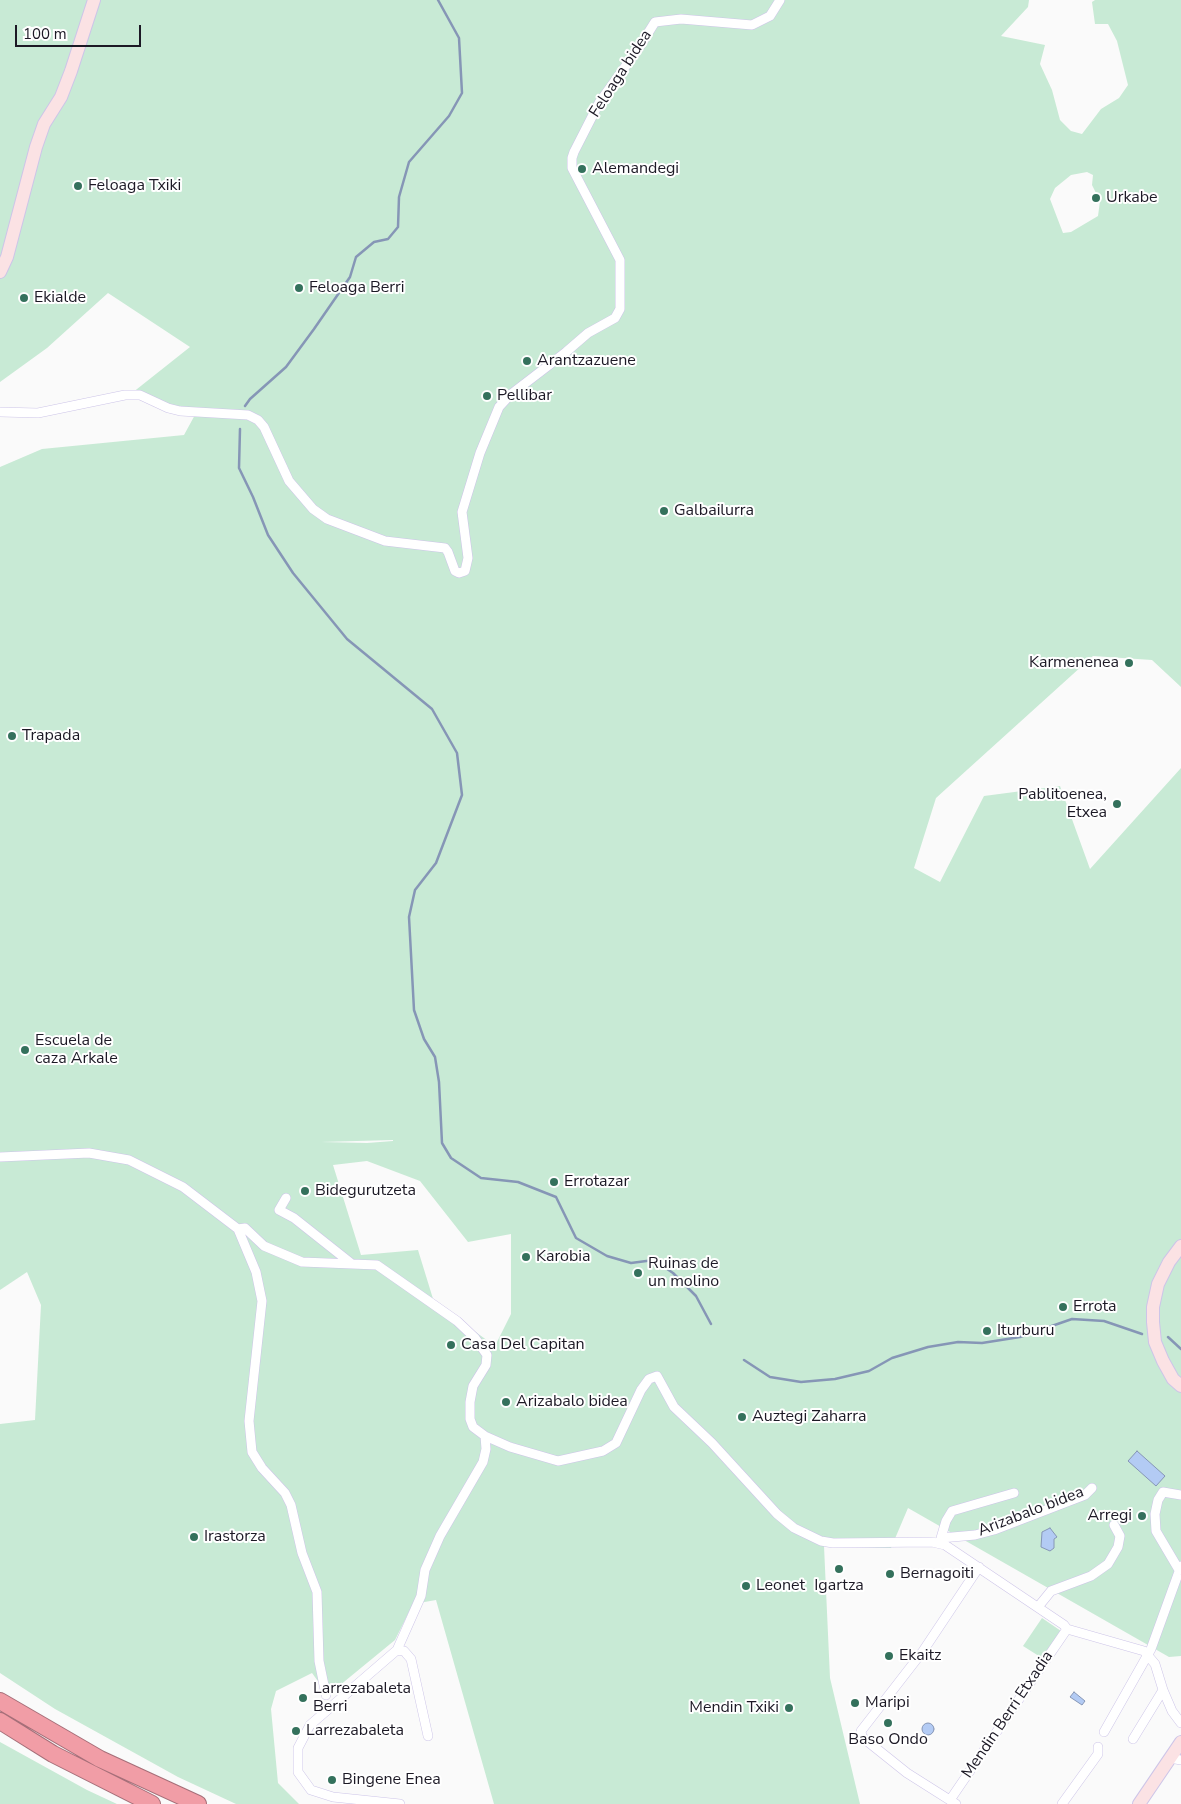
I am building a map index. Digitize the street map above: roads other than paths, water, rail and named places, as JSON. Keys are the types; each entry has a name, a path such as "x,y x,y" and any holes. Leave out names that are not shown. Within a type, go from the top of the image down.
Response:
{"highway":[{"path":"0,1701 100,1759 198,1804"},
{"path":"0,1722 53,1754 152,1804"}],"street":[{"path":"0,272 6,257 36,147 44,124 61,97 94,0"},
{"name":"Feloaga bidea","path":"0,412 38,413 125,395 140,395 168,408 180,411 228,412 248,415 258,420 289,481 313,509 328,519 385,541 445,548 454,571 459,573 464,571 468,558 462,512 480,453 499,407 510,395 566,352 588,332 615,318 620,309 620,260 572,168 574,152 599,103 655,22 681,19 752,26 770,16 780,0"},
{"path":"0,1157 89,1153 129,1160 182,1187 238,1229 254,1264 262,1301 249,1421 252,1452 262,1468 285,1493 292,1505 302,1553 317,1592 319,1654 326,1695"},
{"path":"286,1198 279,1210 294,1218 352,1264"},
{"name":"Arizabalo bidea","path":"238,1229 245,1228 264,1246 308,1263 381,1266 457,1321 476,1338 485,1351 487,1361 474,1386 470,1412 473,1427 485,1436 510,1447 558,1461 603,1451 616,1443 641,1390 649,1379 657,1376 674,1407 712,1443 777,1514 794,1528 822,1541 839,1543 940,1540 975,1535 994,1530 1084,1495 1092,1488"},
{"path":"1181,1246 1169,1262 1158,1284 1153,1307 1153,1322 1155,1342 1163,1361 1173,1379 1181,1386"},
{"path":"400,1804 333,1798 316,1793 302,1780 296,1758 300,1740 310,1726 397,1650 421,1596 425,1570 440,1536 483,1462 486,1450 485,1436"},
{"path":"1104,1732 1148,1655 1180,1568 1156,1531 1155,1514 1158,1500 1163,1492 1181,1494"},
{"name":"Arizabalo bidea","path":"940,1540 952,1510 1014,1493"},
{"path":"1038,1607 1051,1591 1091,1576 1108,1564 1118,1547 1120,1536 1114,1525"},
{"name":"Arizabalo bidea","path":"940,1540 1067,1629 1138,1648 1148,1655"},
{"path":"953,1802 907,1773 865,1739 861,1731 923,1651 980,1567"},
{"name":"Mendin Berri Etxadia","path":"953,1802 1067,1629"},
{"path":"397,1650 404,1651 411,1659 428,1736"},
{"path":"1148,1655 1155,1664 1172,1711 1181,1723"},
{"path":"1133,1739 1163,1690"},
{"path":"1139,1804 1176,1759 1181,1742"},
{"path":"1062,1804 1098,1754 1098,1748"}],"water":[{"path":"1137,1451 1165,1476 1156,1486 1128,1461"},
{"path":"1050,1528 1057,1537 1054,1539 1054,1548 1050,1551 1041,1547 1042,1532"},
{"path":"1074,1692 1085,1701 1082,1705 1070,1697"},
{"path":"926,1723 930,1723 934,1729 930,1735 926,1735 922,1731 922,1727"}],"waterway":[{"path":"245,406 250,399 286,367 350,277 356,257 374,242 388,239 398,227 399,197 409,162 449,116 462,93 459,38 438,0"},
{"path":"240,429 239,468 268,535 293,573 347,639 432,709 457,753 462,795 436,863 415,890 409,917 414,1010 424,1039 435,1057 439,1082 442,1143 451,1158 481,1178 518,1182 556,1197 576,1238 607,1256 631,1263 654,1260 673,1273 696,1296 711,1324"},
{"path":"744,1360 770,1377 801,1382 835,1379 869,1371 892,1358 928,1347 958,1342 982,1343 1020,1337 1072,1319 1104,1321 1142,1334"},
{"path":"1168,1337 1181,1349"}],"place":[{"name":"Alemandegi","path":"582,169"},
{"name":"Feloaga Txiki","path":"78,186"},
{"name":"Urkabe","path":"1096,198"},
{"name":"Feloaga Berri","path":"299,288"},
{"name":"Ekialde","path":"24,298"},
{"name":"Arantzazuene","path":"527,361"},
{"name":"Pellibar","path":"487,396"},
{"name":"Galbailurra","path":"664,511"},
{"name":"Karmenenea","path":"1129,663"},
{"name":"Trapada","path":"12,736"},
{"name":"Pablitoenea, Etxea","path":"1117,804"},
{"name":"Escuela de caza Arkale","path":"25,1050"},
{"name":"Errotazar","path":"554,1182"},
{"name":"Bidegurutzeta","path":"305,1191"},
{"name":"Karobia","path":"526,1257"},
{"name":"Ruinas de un molino","path":"638,1273"},
{"name":"Errota","path":"1063,1307"},
{"name":"Iturburu","path":"987,1331"},
{"name":"Casa Del Capitan","path":"451,1345"},
{"name":"Arizabalo bidea","path":"506,1402"},
{"name":"Auztegi Zaharra","path":"742,1417"},
{"name":"Arregi","path":"1142,1516"},
{"name":"Irastorza","path":"194,1537"},
{"name":"Igartza","path":"839,1569"},
{"name":"Bernagoiti","path":"890,1574"},
{"name":"Leonet","path":"746,1586"},
{"name":"Ekaitz","path":"889,1656"},
{"name":"Larrezabaleta Berri","path":"303,1698"},
{"name":"Maripi","path":"855,1703"},
{"name":"Mendin Txiki","path":"789,1708"},
{"name":"Baso Ondo","path":"888,1723"},
{"name":"Larrezabaleta","path":"296,1731"},
{"name":"Bingene Enea","path":"332,1780"}]}
